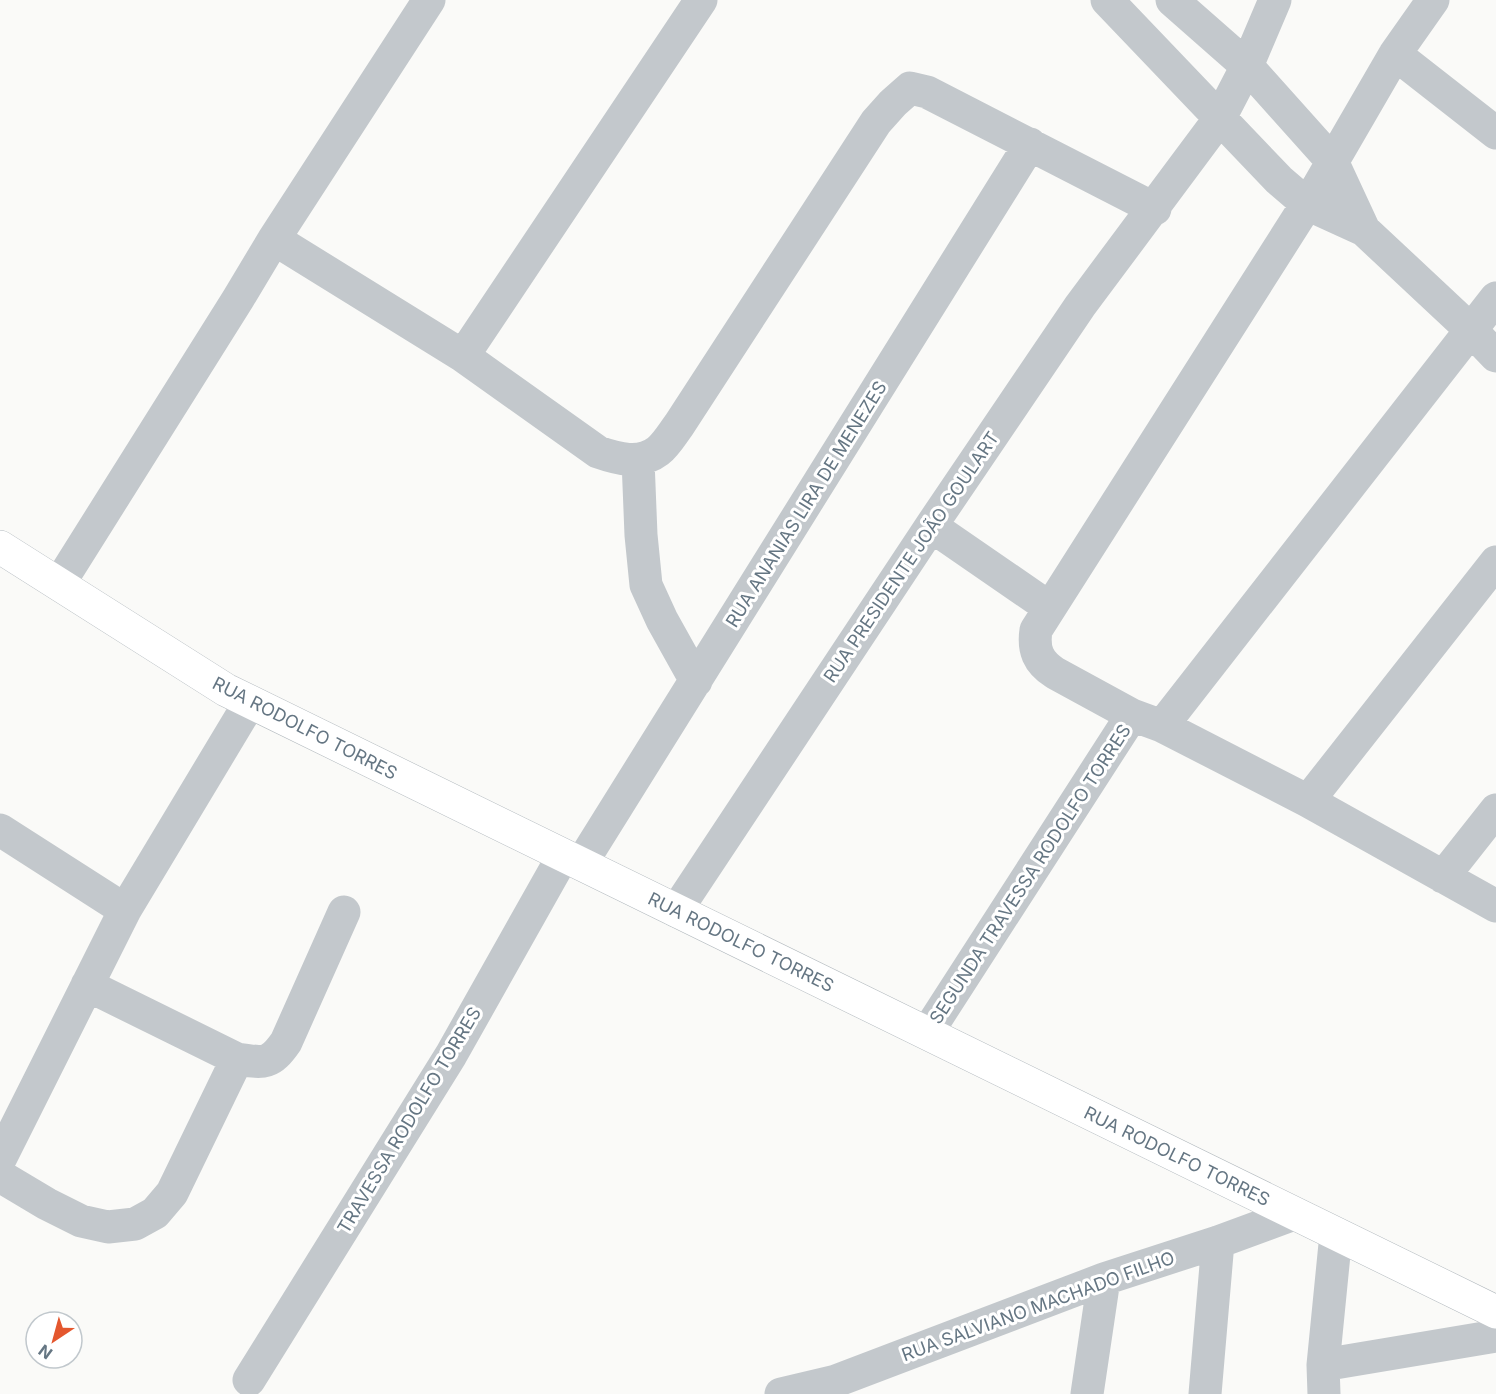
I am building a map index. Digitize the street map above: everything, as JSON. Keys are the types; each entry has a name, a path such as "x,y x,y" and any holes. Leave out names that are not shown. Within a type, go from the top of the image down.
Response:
{"main road":[{"name":"RUA RODOLFO TORRES","path":"0,547 226,690 1496,1312"}],"street":[{"path":"59,584 274,238 429,0"},
{"path":"463,356 701,0"},
{"path":"1107,0 1279,180 1307,204 1364,230 1496,356"},
{"path":"1172,0 1247,66 1332,161 1364,230"},
{"name":"RUA PRESIDENTE JOÃO GOULART","path":"676,911 1080,306 1221,118 1247,66 1275,0"},
{"path":"1433,0 1395,54 1307,204 1036,630 1034,643 1037,656 1044,666 1147,721 1308,801 1496,906"},
{"path":"1395,54 1496,133"},
{"path":"274,238 463,356 598,452 618,459 638,460 658,451 679,425 876,122 910,88 927,92 1155,209"},
{"name":"RUA ANANIAS LIRA DE MENEZES","path":"572,860 696,681 1030,144"},
{"name":"SEGUNDA TRAVESSA RODOLFO TORRES","path":"927,1033 1147,721 1472,331 1496,298"},
{"path":"638,460 646,585 662,620 696,681"},
{"path":"931,526 1050,608"},
{"path":"1308,801 1496,562"},
{"path":"3,1144 125,910 250,702"},
{"path":"1443,877 1496,810"},
{"path":"0,830 125,910"},
{"name":"TRAVESSA RODOLFO TORRES","path":"249,1380 572,860"},
{"path":"87,985 237,1059 261,1063 275,1057 286,1042 344,912"},
{"path":"0,1176 81,1221 108,1227 135,1224 155,1213 172,1193 237,1059"},
{"name":"RUA SALVIANO MACHADO FILHO","path":"781,1394 836,1381 868,1381 1104,1279 1218,1242 1294,1214"},
{"path":"1336,1234 1324,1379 1496,1336"},
{"path":"1205,1394 1218,1242"},
{"path":"1087,1394 1104,1279"}]}
